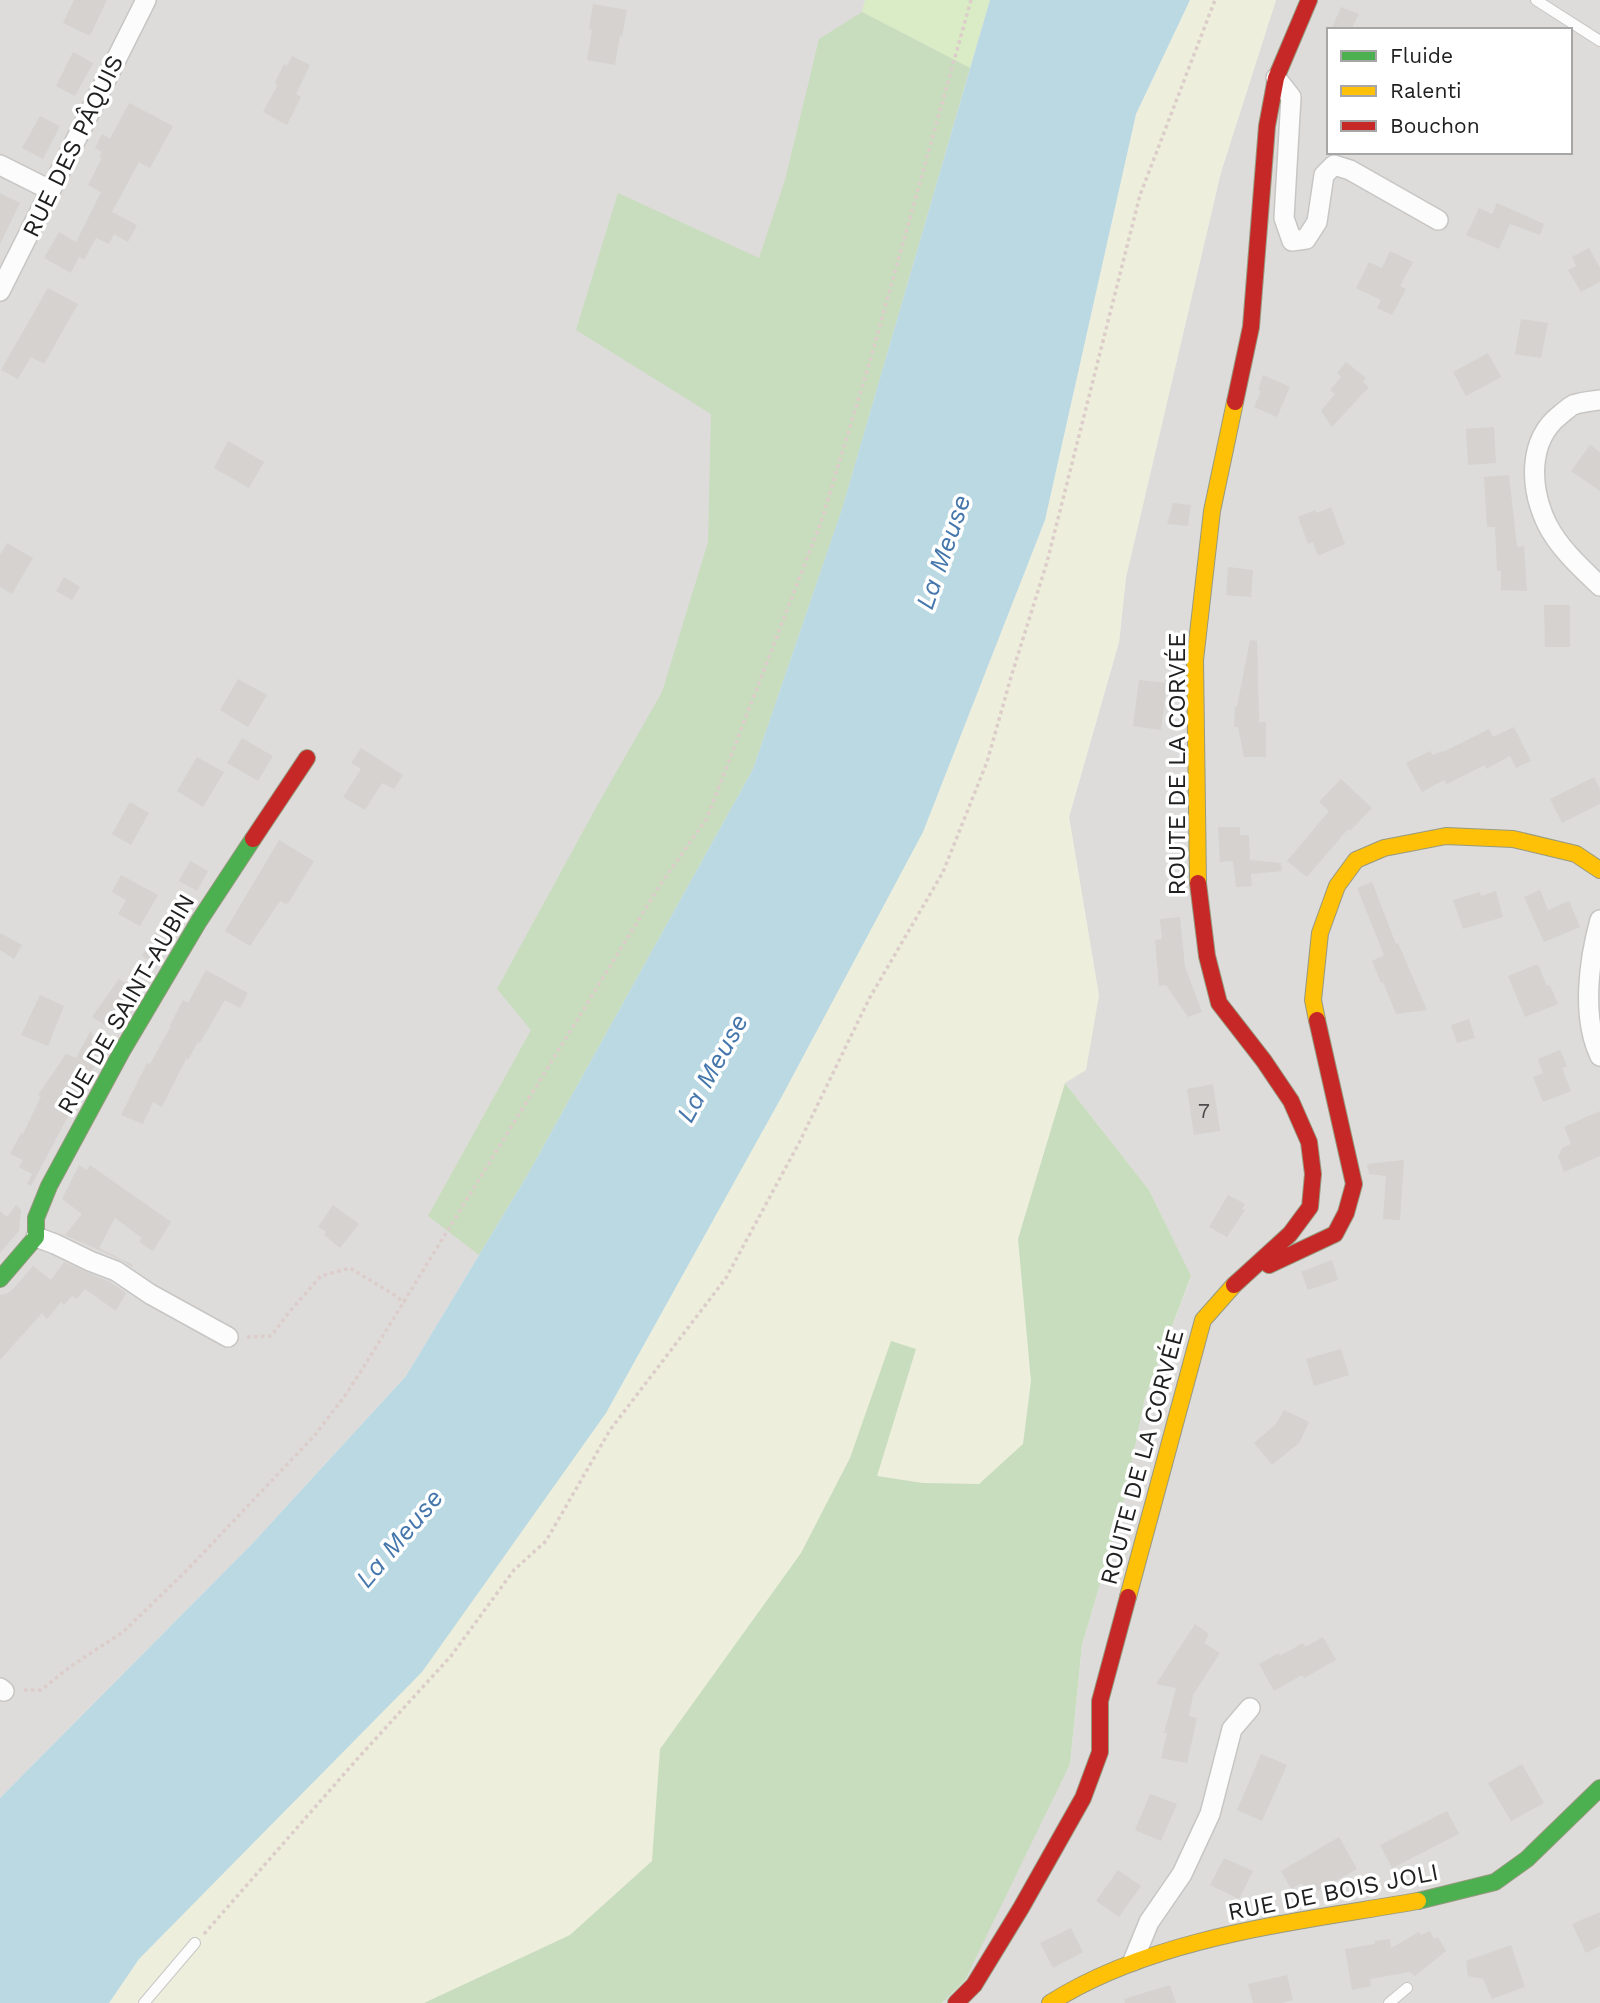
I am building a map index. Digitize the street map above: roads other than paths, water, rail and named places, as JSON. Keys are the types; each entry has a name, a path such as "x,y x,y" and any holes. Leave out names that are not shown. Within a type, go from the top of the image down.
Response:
{"street":[{"name":"RUE DES PÂQUIS","path":"0,291 146,0"},
{"name":"ROUTE DE LA CORVÉE","path":"956,2003 974,1985 1001,1941 1083,1798 1100,1752 1100,1701 1203,1320 1244,1276 1290,1234 1310,1207 1313,1174 1309,1142 1292,1101 1219,1003 1207,956 1197,879 1195,660 1212,511 1251,327 1267,126 1276,78 1309,0"},
{"path":"1276,78 1291,97 1284,218 1293,241 1306,239 1317,222 1324,175 1334,165 1350,170 1438,220"},
{"path":"0,165 50,190"},
{"path":"1600,400 1572,406 1552,422 1537,446 1535,469 1536,493 1548,526 1576,564 1600,586"},
{"name":"RUE DE SAINT-AUBIN","path":"36,1237 36,1218 49,1186 122,1051 199,921 307,758"},
{"path":"1244,1276 1335,1234 1346,1213 1354,1184 1313,1000 1320,933 1337,886 1356,860 1384,848 1446,835 1513,839 1576,854 1600,870"},
{"path":"1600,920 1588,988 1594,1043 1600,1056"},
{"path":"0,1279 36,1237 116,1271 150,1294 228,1337"},
{"path":"1133,1961 1149,1922 1182,1874 1210,1814 1232,1729 1250,1708"},
{"name":"RUE DE BOIS JOLI","path":"1050,2003 1133,1961 1235,1933 1427,1899 1495,1882 1527,1859 1600,1788"}],"lane":[{"path":"1536,0 1600,41"},
{"path":"144,2003 195,1943"},
{"path":"1389,2003 1406,1988"}],"water":[{"name":"La Meuse","path":"990,0 1190,0 1136,114 1045,520 923,832 781,1098 606,1413 422,1672 139,1959 109,2003 0,2003 0,1798 250,1546 406,1376 528,1174 753,769 842,509"}]}
